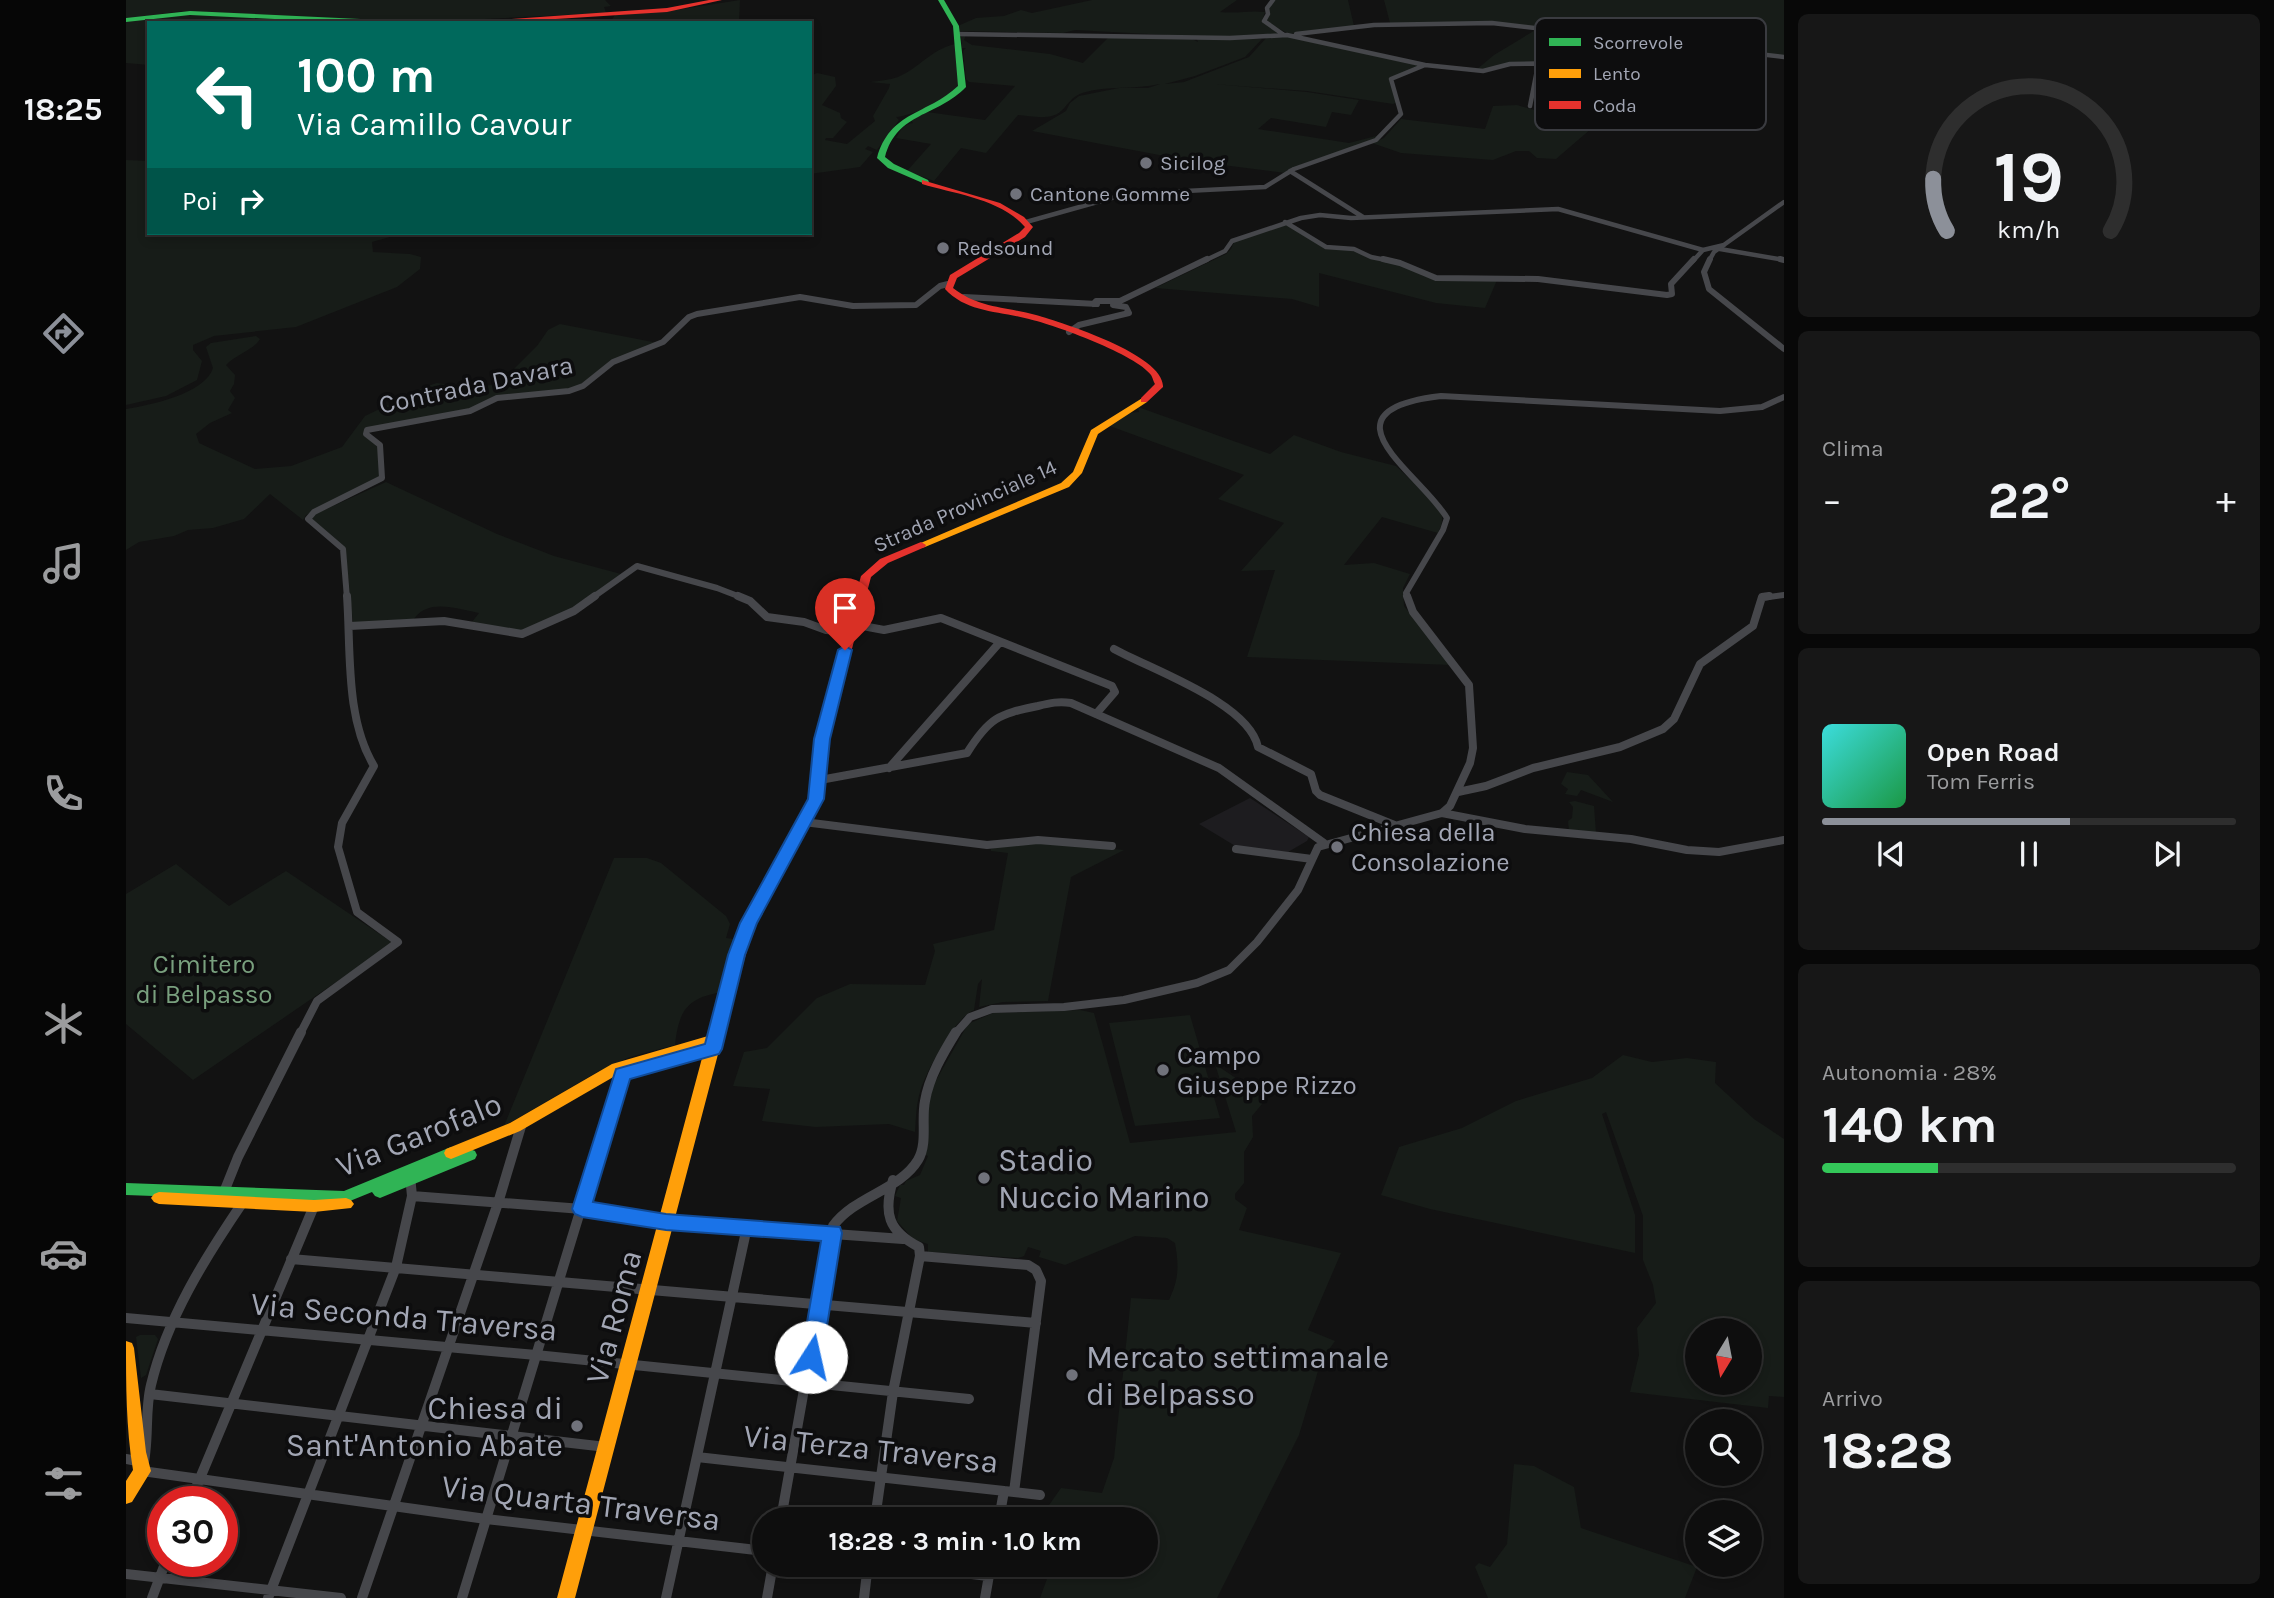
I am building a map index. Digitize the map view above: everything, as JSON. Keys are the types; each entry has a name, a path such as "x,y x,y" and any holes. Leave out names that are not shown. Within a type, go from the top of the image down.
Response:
{"main road":[{"path":"490,21 657,11 719,0"},
{"path":"941,0 955,22 963,81 961,90 952,99 916,114 897,128 883,147 881,158 887,164 910,175 1011,209 1029,227 1026,232 953,277 950,288"},
{"path":"126,20 190,13 360,21"},
{"name":"Strada Provinciale 14","path":"804,822 816,799 822,739 866,576 873,568 1065,485 1077,473 1094,432 1158,390 1159,377 1152,369 1023,314 968,302 950,288"},
{"name":"Via Roma","path":"566,1598 737,955 748,923 804,822"},
{"name":"Via Garofalo","path":"126,1198 314,1206 334,1206 357,1201 521,1127 622,1074 714,1044"},
{"name":"Via Garofalo","path":"521,1127 617,1068 714,1044"},
{"name":"Via Garofalo","path":"126,1189 345,1197 410,1175"},
{"path":"126,1348 138,1463 126,1496"}],"street":[{"path":"1273,0 1267,8 1264,21 1287,35 1425,65 1483,71 1507,64 1535,65"},
{"path":"957,34 1230,38 1390,24 1492,23 1535,28"},
{"path":"1766,55 1784,57"},
{"path":"1026,222 1126,194 1261,188 1290,171 1381,137 1401,114 1391,79 1425,65"},
{"path":"1530,106 1535,80"},
{"path":"1290,171 1363,217"},
{"path":"1784,202 1722,247 1705,265 1707,285 1784,349"},
{"path":"1093,304 1096,301 1120,301 1226,251 1233,241 1285,222 1320,215 1363,217 1558,209 1703,250 1722,247 1784,260"},
{"path":"1285,222 1326,247 1354,249 1371,257 1400,262 1436,278 1538,279 1667,295 1672,294 1671,284 1703,250"},
{"name":"Contrada Davara","path":"224,1192 238,1157 317,1001 398,942 357,912 338,848 342,823 374,766 368,756 355,710 343,549 309,522 307,517 382,478 380,445 366,434 367,430 470,411 497,398 569,391 583,386 613,362 663,342 688,317 696,314 800,298 853,306 916,305 940,286 950,288"},
{"path":"964,297 1119,305 1130,311 1128,314 1079,325 1069,332"},
{"path":"784,1507 832,1233 837,1219 858,1201 917,1162 922,1144 924,1104 928,1086 965,1020 980,1012 1002,1008 1093,1005 1192,984 1217,975 1239,961 1301,886 1309,873 1318,847 1324,843 1442,813 1450,806 1458,792 1472,756 1469,685 1413,612 1406,593 1443,530 1447,518 1437,502 1384,447 1379,431 1385,417 1408,403 1441,396 1720,411 1762,407 1784,397"},
{"path":"350,626 444,621 522,634 574,611 637,566 717,587 750,601 767,617 804,622 827,631 851,628 884,630 942,618 1112,686 1115,692 1097,714"},
{"path":"1458,792 1483,789 1530,768 1560,763 1639,741 1671,723 1698,676 1700,664 1753,626 1762,597 1784,595"},
{"path":"888,768 1000,642"},
{"path":"1114,649 1217,701 1250,725 1256,733 1258,747 1311,774 1320,795 1397,826"},
{"path":"820,780 967,753 981,731 991,721 1010,710 1065,701 1219,768 1324,843"},
{"path":"1442,813 1525,829 1631,839 1687,850 1719,852 1784,840"},
{"path":"804,822 987,845 1038,841 1112,846"},
{"path":"1236,849 1312,859"},
{"path":"462,1598 622,1074"},
{"path":"362,1598 498,1203 521,1127"},
{"path":"269,1594 396,1267 412,1196 410,1175"},
{"path":"877,1507 893,1392 920,1256 919,1247 904,1239 890,1224 887,1200 893,1180"},
{"path":"412,1196 582,1209 666,1222 904,1239"},
{"path":"138,1463 148,1454 150,1394 174,1322 208,1254 243,1202"},
{"path":"196,1486 314,1206"},
{"path":"666,1598 747,1227"},
{"path":"920,1256 1028,1265 1036,1270 1041,1281 1009,1491 1003,1507"},
{"path":"291,1259 1036,1323"},
{"name":"Via Seconda Traversa","path":"126,1318 536,1355 969,1399"},
{"path":"150,1394 606,1447"},
{"name":"Via Terza Traversa","path":"697,1457 1040,1495"},
{"name":"Via Quarta Traversa","path":"138,1463 198,1480 308,1496 486,1520 752,1549"},
{"path":"126,1574 269,1594 341,1598"},
{"path":"767,1598 771,1577"},
{"path":"864,1598 866,1577"},
{"path":"985,1598 988,1577"},
{"path":"152,1598 160,1578"}],"shaded area":[{"path":"1250,798 1309,837 1307,841 1288,852 1237,847 1199,824"}],"green space":[{"path":"126,0 605,0 611,6 604,7 606,13 444,21 182,11 126,19"},
{"path":"740,0 739,21 611,21 615,15 670,11"},
{"path":"1092,0 1237,0 1220,12 1265,12 1262,21 1279,34 1223,38 1075,30 1063,33 960,31 960,25 976,18 1004,16 1021,10 1032,13"},
{"path":"1274,0 1348,0 1354,26 1289,34 1266,22 1268,8"},
{"path":"1384,0 1784,0 1784,56 1766,54 1766,18 1535,18 1535,27 1502,23 1390,23"},
{"path":"190,14 255,18 251,21 147,21 147,65 126,63 126,21"},
{"path":"1535,30 1535,64 1507,63 1492,69 1476,70 1494,55"},
{"path":"966,35 964,40 972,45 1050,54 1083,63 1110,36 1192,39 1198,42 1197,39 1262,39 1245,57 1165,84 1184,82 1249,57 1267,37 1290,36 1423,66 1389,79 1397,102 1393,104 1307,91 1213,84 1307,92 1359,100 1351,115 1332,112 1326,127 1271,118 1258,129 1349,143 1380,135 1285,173 1191,161 1032,131 1066,111 1070,103 1079,96 1119,88 1148,88 1160,84 1101,89 1082,93 1052,116 1018,115 986,153 961,148 934,181 907,171 931,144 896,138 902,129 913,123 911,120 927,112 985,120 1015,86 969,82 966,79 963,51 966,48 962,48 961,36"},
{"path":"955,44 960,70 957,90 942,101 922,110 896,117 899,120 877,150 868,146 865,149 873,152 860,167 812,174 812,75 817,73 835,77 836,86 822,105 840,113 841,118 847,122 833,138 825,140 847,144 875,121 873,116 890,84 870,82 898,77"},
{"path":"1517,105 1535,110 1535,130 1590,130 1556,159 1537,158 1529,151 1516,151 1493,160 1401,153 1372,143 1384,138 1401,119 1485,129 1493,106"},
{"path":"126,160 147,161 147,235 397,235 372,242 373,252 421,257 420,269 397,287 296,327 214,336 193,345 193,350 202,361 197,380 166,396 126,405"},
{"path":"1285,224 1325,248 1353,250 1400,263 1423,276 1436,279 1497,280 1485,308 1436,303 1319,273 1319,307 1292,299 1155,288 1226,254 1234,242"},
{"path":"560,324 658,343 626,355 575,388 502,396 474,408 366,430 379,445 381,474 374,483 306,515 303,520 270,494 244,519 213,528 188,530 174,536 139,542 126,550 126,409 176,397 199,385 213,368 206,347 211,343 256,336 260,339 226,365 235,375 230,391 235,398 228,410 232,413 210,423 196,434 199,443 255,469 291,466 342,447 365,416 425,387 437,383 468,388 499,384 537,346 548,330"},
{"path":"1138,407 1270,454 1294,435 1341,452 1396,466 1438,506 1442,520 1438,533 1382,517 1344,565 1374,563 1410,574 1403,588 1404,606 1451,665 1247,657 1275,570 1241,571 1284,523 1218,499 1244,475 1107,425 1127,413 1139,412"},
{"path":"386,482 497,534 554,556 621,574 575,609 522,632 472,622 479,613 444,607 427,609 414,619 353,623 345,548 311,521 311,516"},
{"path":"1567,772 1588,775 1613,802 1581,790 1577,796 1565,794 1568,789 1561,784"},
{"path":"1569,802 1594,806 1596,833 1569,831 1568,821 1572,818 1573,807"},
{"path":"1039,842 1124,850 1071,877 1048,1001 1003,1002 979,1007 982,979 978,984 974,1010 967,1014 950,1034 923,1083 915,1132 889,1124 816,1127 762,1121 770,1089 733,1086 744,1052 767,1048 817,998 850,984 925,985 935,951 933,944 994,930 1008,853 991,849 1010,843"},
{"path":"614,858 647,858 661,863 726,916 730,924 726,938 734,939 722,992 700,998 687,1008 679,1023 675,1045 630,1057 599,1071 504,1126"},
{"name":"Cimitero di Belpasso","path":"176,864 229,906 286,871 393,943 193,1080 126,1024 126,894"},
{"path":"1080,1010 1094,1013 1130,1143 1236,1132 1215,1064 1237,1079 1259,1086 1262,1104 1252,1116 1253,1137 1244,1152 1244,1183 1235,1194 1235,1199 1247,1208 1239,1230 1341,1253 1308,1330 1335,1341 1321,1361 1299,1435 1217,1598 1040,1598 1048,1577 1158,1577 1158,1507 1048,1507 1061,1488 1102,1493 1114,1458 1131,1298 1169,1300 1175,1285 1177,1259 1175,1243 1167,1238 1135,1236 1065,1265 1039,1257 1041,1251 1028,1247 1024,1256 1018,1258 928,1252 928,1244 913,1239 897,1221 901,1198 895,1196 900,1185 920,1175 928,1156 924,1154 928,1106 934,1084 968,1024 993,1013"},
{"name":"Campo Giuseppe Rizzo","path":"1190,1015 1220,1118 1135,1126 1109,1023"},
{"path":"1623,1055 1652,1062 1687,1058 1716,1062 1715,1083 1754,1119 1784,1139 1784,1397 1769,1396 1768,1408 1630,1392 1639,1355 1637,1328 1656,1303 1653,1285 1643,1260 1643,1216 1606,1112 1602,1114 1635,1215 1635,1253 1430,1209 1381,1195 1399,1147 1462,1128 1516,1101 1592,1078"},
{"path":"155,1335 158,1339 146,1375 141,1378 136,1337"},
{"path":"1514,1464 1534,1466 1574,1487 1581,1528 1685,1563 1685,1577 1693,1577 1685,1598 1488,1598 1475,1567 1479,1563 1490,1567 1507,1544"}],"traffic: fast":[{"path":"925,182 891,166 881,158 885,143 902,123 951,97 962,87 956,26 941,0"},
{"path":"126,20 190,13 360,21"},
{"path":"126,1189 345,1197 451,1153"},
{"path":"380,1192 470,1155"}],"traffic: slow":[{"path":"921,545 1065,485 1077,473 1094,432 1144,400"},
{"path":"566,1598 722,1011"},
{"path":"451,1153 515,1127 617,1068 715,1039"},
{"path":"159,1198 314,1206 346,1204"},
{"path":"126,1348 137,1452 142,1471 126,1496"}],"traffic: jam":[{"path":"489,21 667,10 719,0"},
{"path":"925,182 997,204 1022,218 1029,227 1022,235 953,277 949,289 967,302 1043,320 1076,331 1128,355 1153,371 1160,385 1144,400"},
{"path":"722,1011 748,924 816,798 822,739 866,576 884,561 921,545"},
{"path":"679,1058 712,1049"}],"place":[{"name":"Sicilog","path":"1146,163"},
{"name":"Cantone Gomme","path":"1016,194"},
{"name":"Redsound","path":"943,248"},
{"name":"Chiesa della Consolazione","path":"1337,847"},
{"name":"Campo Giuseppe Rizzo","path":"1163,1070"},
{"name":"Stadio Nuccio Marino","path":"984,1178"},
{"name":"Mercato settimanale di Belpasso","path":"1072,1375"},
{"name":"Chiesa di Sant'Antonio Abate","path":"577,1426"}],"route":[{"path":"811,1357 832,1233 666,1222 582,1209 622,1074 712,1049 748,923 816,799 822,739 845,650"}]}
